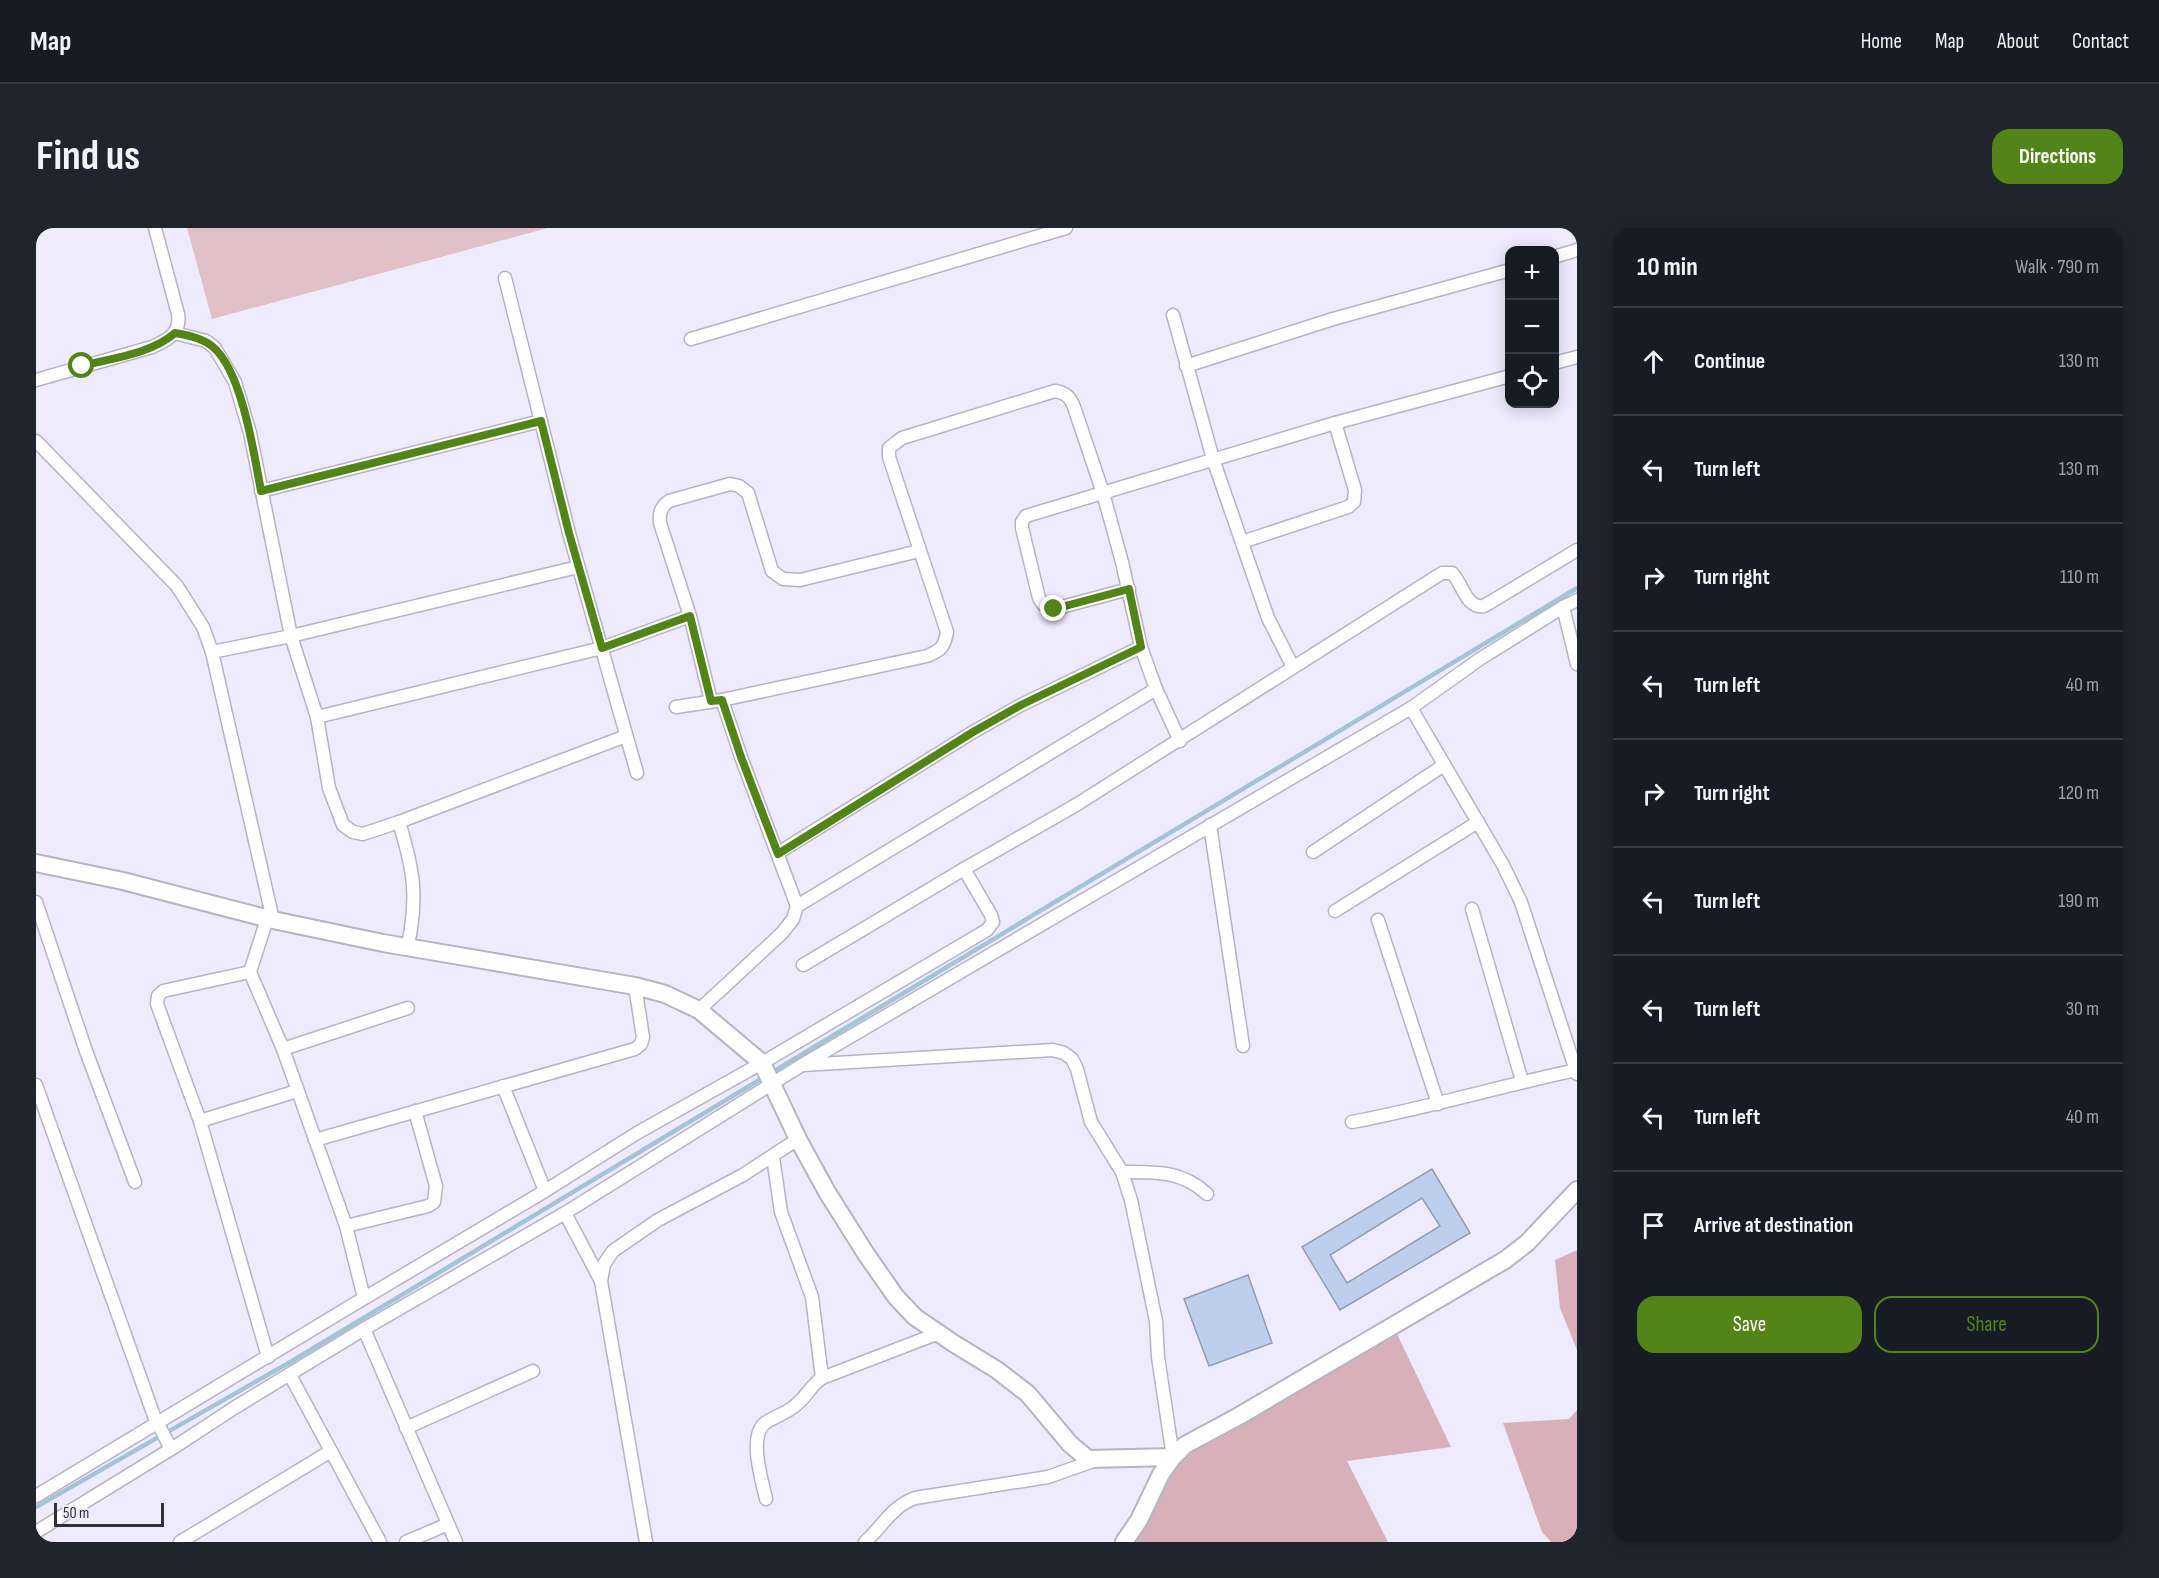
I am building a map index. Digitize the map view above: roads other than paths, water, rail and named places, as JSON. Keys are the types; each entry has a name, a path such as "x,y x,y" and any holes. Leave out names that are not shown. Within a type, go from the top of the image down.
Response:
{"street":[{"path":"36,380 152,347 175,333 180,323 155,228"},
{"path":"691,339 1066,228"},
{"path":"1559,255 1577,250"},
{"path":"1186,366 1334,319 1505,271"},
{"path":"505,278 578,567 637,773"},
{"path":"1173,315 1213,459 1268,618 1293,668"},
{"path":"175,333 206,341 216,348 235,382 250,433 291,636 317,717 330,788 343,825 353,832 363,834 626,735"},
{"path":"1559,362 1577,357"},
{"path":"1129,589 1054,609 1048,608 1039,598 1022,528 1022,522 1026,516 1335,423 1505,377"},
{"path":"676,707 717,701 927,656 940,650 947,632 889,457 889,448 902,438 1055,391 1070,398 1074,407 1103,494 1129,589 1141,647 1156,688 1180,741"},
{"path":"261,491 541,421"},
{"path":"1242,542 1348,507 1354,502 1355,490 1335,423"},
{"path":"36,441 177,586 203,627 212,652 270,920 250,972 283,1049 346,1226 364,1298"},
{"path":"699,1010 782,933 793,920 797,906 741,757 717,701 660,523 659,514 662,506 669,501 730,483 739,486 748,493 772,572 783,579 800,580 919,551"},
{"path":"803,965 1077,805 1442,573 1452,573 1473,604 1478,607 1484,606 1577,550"},
{"path":"212,652 291,636 578,567"},
{"path":"802,1065 1210,825 1298,776 1411,708 1480,659 1577,600"},
{"path":"1563,607 1577,664"},
{"path":"317,717 602,648 690,616"},
{"path":"778,854 973,732 1021,705 1141,647"},
{"path":"797,906 1156,688"},
{"path":"1352,1122 1438,1104 1522,1081 1576,1072 1521,902 1503,865 1411,708"},
{"path":"1313,852 1444,765"},
{"path":"399,822 415,890 413,921 408,946"},
{"path":"1335,911 1478,822"},
{"path":"1210,825 1244,1046"},
{"path":"38,860 270,920 635,986 665,994 699,1010 768,1074 798,1139 827,1192 896,1297 915,1317 997,1370 1028,1394 1079,1453 1088,1459 1173,1457"},
{"path":"36,1532 364,1329 565,1213 768,1074 987,930 993,922 991,915 964,869"},
{"path":"36,902 135,1182"},
{"path":"1472,909 1522,1081"},
{"path":"1378,920 1438,1104"},
{"path":"250,972 168,989 158,996 157,1004 200,1121 268,1357"},
{"path":"315,1140 635,1048 641,1044 643,1037 635,986"},
{"path":"283,1049 408,1008"},
{"path":"36,1496 160,1428 268,1357 545,1191 637,1133 768,1074 802,1065 1053,1050 1064,1053 1072,1059 1092,1122 1122,1172 1131,1200 1156,1321 1158,1357 1173,1457"},
{"path":"36,1085 150,1405 170,1447"},
{"path":"503,1086 545,1191"},
{"path":"200,1121 297,1091"},
{"path":"346,1226 428,1206 434,1202 436,1186 416,1111"},
{"path":"601,1281 604,1264 614,1251 658,1220 773,1157 798,1139"},
{"path":"773,1157 781,1212 812,1297 822,1378"},
{"path":"1122,1172 1160,1172 1173,1175 1195,1183 1207,1194"},
{"path":"1124,1542 1139,1520 1161,1474 1185,1444 1239,1416 1505,1260 1527,1243 1577,1190"},
{"path":"565,1213 601,1281 646,1542"},
{"path":"364,1329 456,1542"},
{"path":"766,1499 756,1446 759,1430 764,1424 796,1405 814,1383 822,1378 939,1334"},
{"path":"406,1428 533,1371"},
{"path":"290,1375 380,1542"},
{"path":"180,1542 331,1450"},
{"path":"865,1542 878,1531 897,1506 915,1498 1047,1477 1099,1459"},
{"path":"406,1542 448,1524"}],"waterway":[{"path":"36,1507 292,1361 1577,588"}]}
